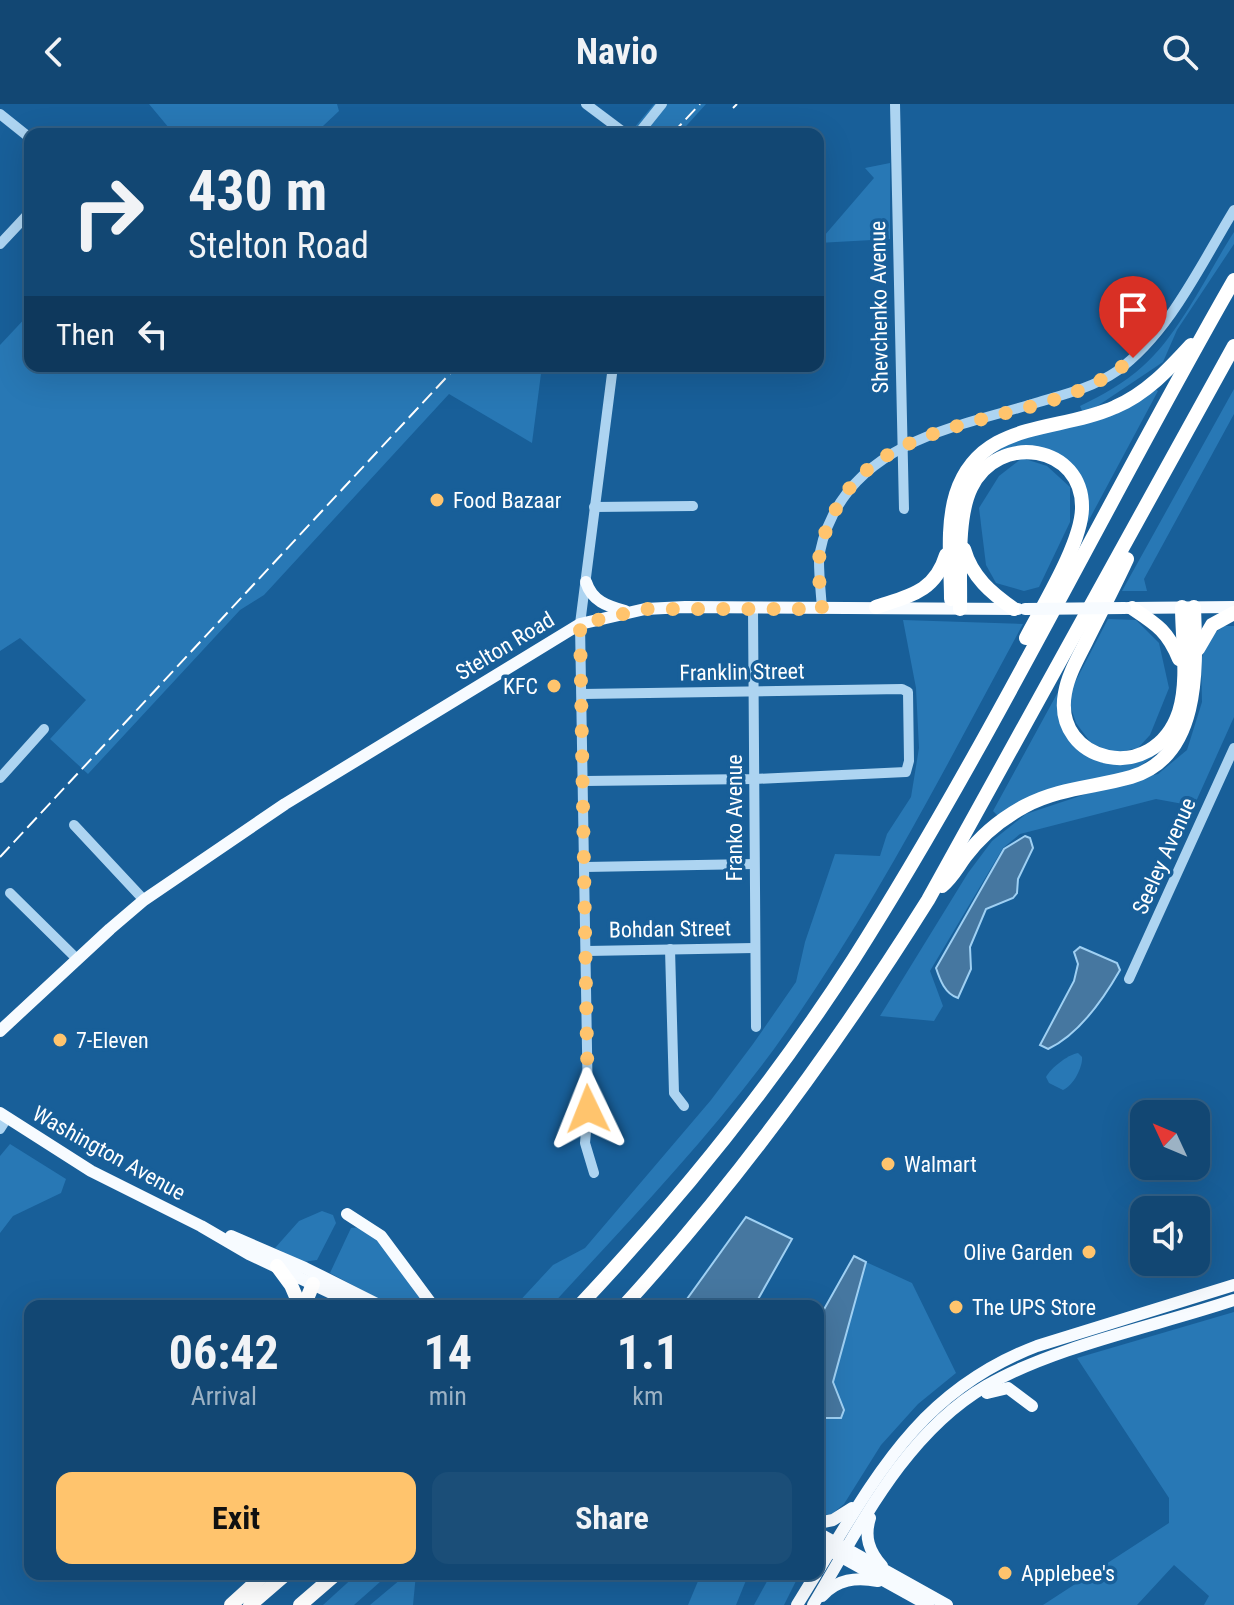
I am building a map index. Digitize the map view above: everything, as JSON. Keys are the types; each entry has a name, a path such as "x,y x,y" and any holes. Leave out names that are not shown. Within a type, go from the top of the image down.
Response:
{"highway":[{"path":"585,1300 713,1153 810,1023 913,862 1234,280"},
{"path":"956,610 955,496 980,456 999,440 1024,430 1094,415 1132,399 1163,375 1207,327"},
{"path":"629,1300 697,1223 790,1106 849,1023 928,900 1234,346"},
{"path":"876,607 908,597 928,586 956,543 966,499 976,479 992,462 1012,453 1029,451 1053,458 1073,477 1081,497 1081,519 1072,547 1022,646 1024,660"},
{"path":"1129,538 1129,556 1068,681 1064,703 1067,722 1076,737 1100,755 1122,759 1144,754 1162,740 1174,722 1181,703 1188,607"},
{"path":"956,543 977,577 1019,609"},
{"path":"928,900 950,879 983,835 1004,819 1029,804 1061,792 1134,776 1155,765 1174,745 1186,724 1193,699 1195,657 1188,607"},
{"path":"1128,608 1167,634 1183,672"},
{"path":"1195,657 1203,636 1212,625 1234,613"},
{"path":"277,1266 299,1300"},
{"path":"305,1300 313,1284"},
{"path":"231,1605 258,1580"},
{"path":"250,1605 279,1580"},
{"path":"300,1605 329,1580"}],"main road":[{"path":"586,582 596,599 608,607 628,612"},
{"name":"Stelton Road","path":"0,1030 144,900 285,804 580,624 628,612 685,607 956,610 1234,607"},
{"name":"Washington Avenue","path":"2,1120 249,1254 346,1300"},
{"path":"347,1214 381,1236 429,1300"},
{"name":"Washington Avenue","path":"201,1226 276,1255 369,1300"},
{"path":"824,1575 899,1445 942,1401 1007,1358 1234,1285"},
{"path":"824,1522 869,1500 947,1416 984,1387 1014,1372 1074,1350 1234,1300"},
{"path":"947,1416 954,1417 990,1391 1000,1388 1008,1388 1032,1406"},
{"path":"869,1500 867,1539 873,1556 887,1577 928,1605"},
{"path":"824,1538 887,1577 947,1605"},
{"path":"824,1546 839,1550"},
{"path":"824,1565 839,1550"},
{"path":"806,1604 855,1578 887,1577"},
{"path":"804,1580 806,1604"},
{"path":"806,1604 814,1580"},
{"path":"806,1604 821,1580"}],"street":[{"path":"586,104 618,128"},
{"path":"643,128 662,104"},
{"name":"Shevchenko Avenue","path":"895,104 904,509"},
{"path":"0,114 24,133"},
{"path":"822,609 819,560 823,540 839,503 862,475 902,448 956,426 1085,388 1115,373 1133,358 1173,310 1234,210"},
{"path":"0,244 24,218"},
{"path":"594,1173 585,1143 588,1109 587,951 580,624 612,372"},
{"path":"594,507 693,506"},
{"name":"Franko Avenue","path":"753,609 756,1027"},
{"name":"Franklin Street","path":"582,694 902,689 908,692 909,761 906,772 754,779"},
{"path":"0,778 44,729"},
{"name":"Seeley Avenue","path":"1129,979 1234,748"},
{"path":"584,781 754,779"},
{"path":"74,825 144,900"},
{"path":"585,867 754,864"},
{"path":"10,893 77,959"},
{"name":"Bohdan Street","path":"587,951 754,948"},
{"path":"670,949 674,1093 684,1106"}],"shaded area":[{"path":"149,104 337,104 339,111 323,126 169,128"},
{"path":"654,104 706,104 684,128 634,128"},
{"path":"890,163 890,239 824,243 824,236 874,178 865,168"},
{"path":"1234,232 1234,244 1177,330 1163,362 1084,415 1080,406 1121,383 1156,353 1181,321"},
{"path":"24,319 24,372 541,372 532,443 449,394 264,595 240,610 88,774 50,739 86,700 20,638 0,651 0,345"},
{"path":"1154,388 1158,391 1075,546 1080,533 1073,470 1011,448 991,452 1005,443"},
{"path":"1234,389 1234,414 1144,579 1147,591 1122,591"},
{"path":"1022,458 1047,466 1070,487 1070,522 1039,587 1024,591 996,583 986,565 979,508 999,476"},
{"path":"1108,619 1136,620 1159,643 1169,688 1150,735 1138,748 1114,753 1091,743 1076,723 1070,705 1071,690"},
{"path":"903,620 1023,624 874,894 774,1049 694,1148 557,1300 521,1300 553,1265 585,1248 711,1100 753,1044 796,982 805,942 835,854 880,856 887,834 911,797 919,748 916,688"},
{"path":"1224,626 1234,626 1234,717 1194,806 1156,799 1020,834 1003,848 930,971 943,1006 934,1021 880,1016 968,873 992,841 1026,814 1158,774 1187,750 1202,702 1201,660 1209,637"},
{"path":"1058,692 1060,718 1102,762 1136,762 1154,756 1130,773 998,816 993,811"},
{"path":"1025,836 1030,838 1033,848 1018,879 1017,893 1013,898 986,909 970,947 971,969 958,998 953,996 941,982 936,968 1004,849"},
{"path":"1080,947 1117,963 1120,970 1080,1025 1048,1049 1040,1045 1074,981 1078,964 1074,952"},
{"path":"1078,1053 1082,1057 1081,1066 1070,1085 1063,1090 1049,1083 1046,1077 1052,1070 1064,1059"},
{"path":"10,1144 66,1179 61,1193 13,1216 0,1233 0,1156"},
{"path":"322,1211 333,1215 336,1223 317,1260 303,1262 275,1248 299,1221"},
{"path":"746,1217 792,1239 758,1300 686,1300"},
{"path":"360,1227 378,1240 423,1300 381,1300 330,1273 351,1228"},
{"path":"854,1256 866,1262 833,1382 844,1410 841,1418 824,1418 824,1309"},
{"path":"866,1262 912,1283 956,1373 918,1404 881,1445 844,1504 832,1514 824,1515 824,1418 841,1418 833,1382"},
{"path":"1234,1312 1234,1605 1204,1605 1209,1596 1174,1565 1137,1605 1043,1605 1169,1523 1169,1498 1077,1358"},
{"path":"350,1580 382,1580 354,1605 323,1605"},
{"path":"400,1580 415,1580 413,1605 370,1605"},
{"path":"698,1580 746,1580 736,1605 688,1605"},
{"path":"768,1580 796,1580 784,1605 754,1605"}],"railway":[{"path":"678,128 700,104"},
{"path":"733,108 737,104"},
{"path":"0,857 451,372"}],"place":[{"name":"Food Bazaar","path":"437,500"},
{"name":"KFC","path":"554,686"},
{"name":"7-Eleven","path":"60,1040"},
{"name":"Walmart","path":"888,1164"},
{"name":"Olive Garden","path":"1089,1252"},
{"name":"The UPS Store","path":"956,1307"},
{"name":"Applebee's","path":"1005,1573"}],"route":[{"path":"588,1109 580,624 645,609 822,609 819,560 823,540 839,503 862,475 902,448 931,435 1085,388 1115,373 1133,358"}]}
